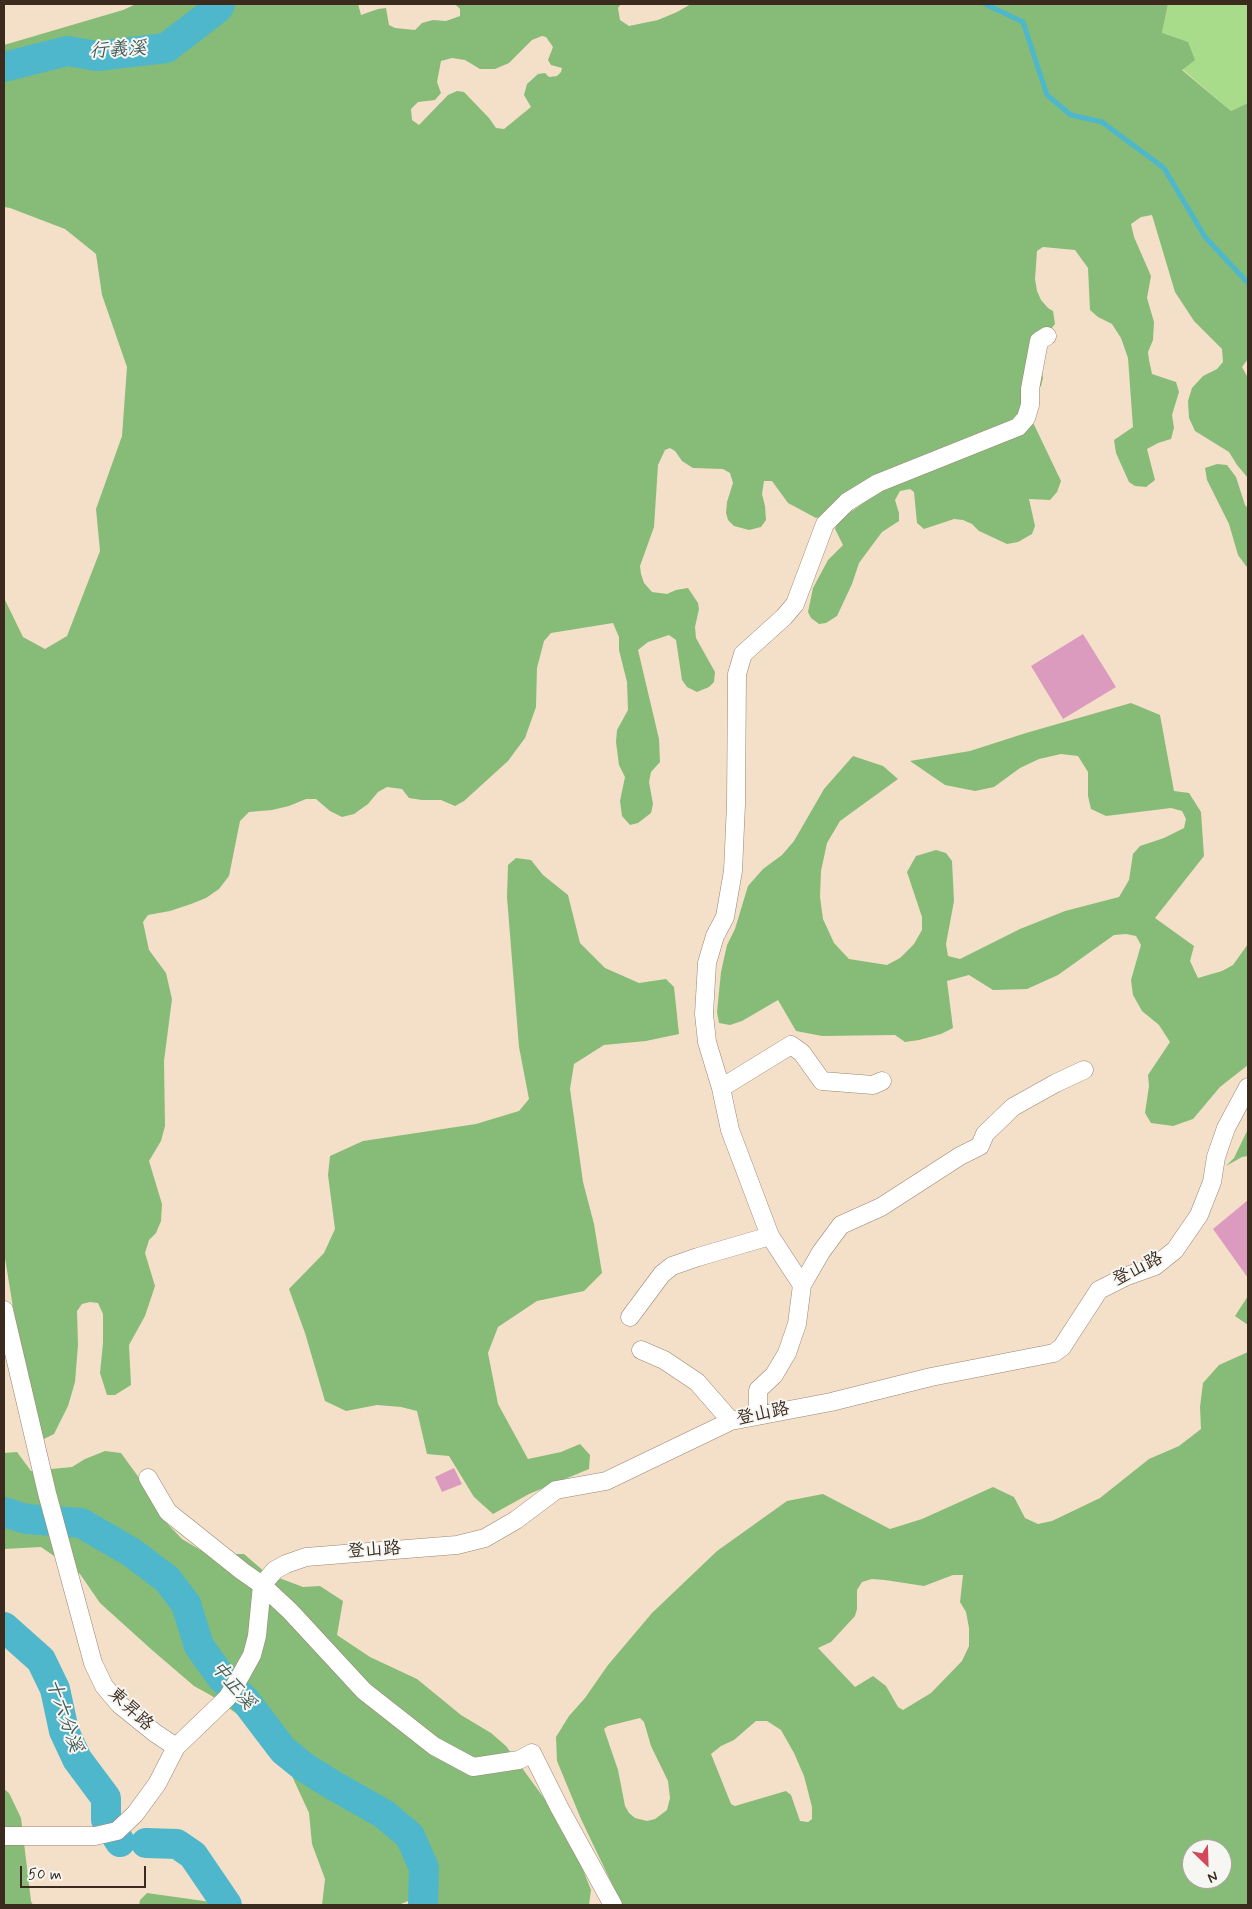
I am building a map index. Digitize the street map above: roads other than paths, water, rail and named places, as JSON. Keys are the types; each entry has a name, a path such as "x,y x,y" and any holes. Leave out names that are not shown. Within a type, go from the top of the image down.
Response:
{"street":[{"path":"802,1285 770,1236 730,1130 722,1088 707,1042 704,1014 707,963 715,936 725,917 733,871 736,804 737,674 743,654 784,617 795,604 825,524 847,502 878,483 1018,427 1026,418 1030,405 1030,389 1039,341 1047,336"},
{"path":"722,1088 791,1045 802,1053 822,1081 873,1085 882,1081"},
{"path":"758,1415 758,1390 774,1375 787,1353 797,1324 802,1285 821,1252 841,1226 882,1208 960,1156 980,1146 985,1134 1013,1107 1056,1082 1084,1070"},
{"name":"登山路","path":"262,1585 275,1570 306,1557 457,1545 485,1538 516,1520 556,1490 606,1481 731,1421 830,1402 930,1376 1054,1354 1062,1347 1099,1290 1127,1276 1155,1266 1175,1250 1199,1215 1212,1182 1216,1157 1226,1128 1248,1087"},
{"path":"630,1317 662,1274 672,1266 770,1236"},
{"name":"東昇路","path":"4,1310 47,1493 93,1663 104,1686 119,1704 154,1733 176,1747"},
{"path":"641,1350 664,1360 697,1382 731,1421"},
{"path":"148,1478 168,1512 262,1585 290,1611 364,1691 434,1746 474,1767 519,1760 532,1754 613,1905"},
{"path":"4,1836 94,1836 117,1831 135,1814 152,1791 176,1747 227,1698 252,1655 262,1585"}],"waterway":[{"name":"行義溪","path":"4,67 67,51 97,56 166,48 218,8 220,4"},
{"path":"985,4 1023,22 1047,95 1071,115 1102,122 1164,168 1205,237 1248,283"},
{"name":"中正溪","path":"4,1512 26,1519 81,1523 131,1552 167,1579 186,1604 199,1646 222,1678 245,1700 283,1750 304,1767 384,1814 410,1836 424,1868 423,1905"},
{"name":"十六分溪","path":"4,1627 41,1660 55,1689 64,1731 77,1759 106,1798 106,1820 120,1842"},
{"name":"十六分溪","path":"146,1843 177,1844 193,1855 227,1905"}]}
